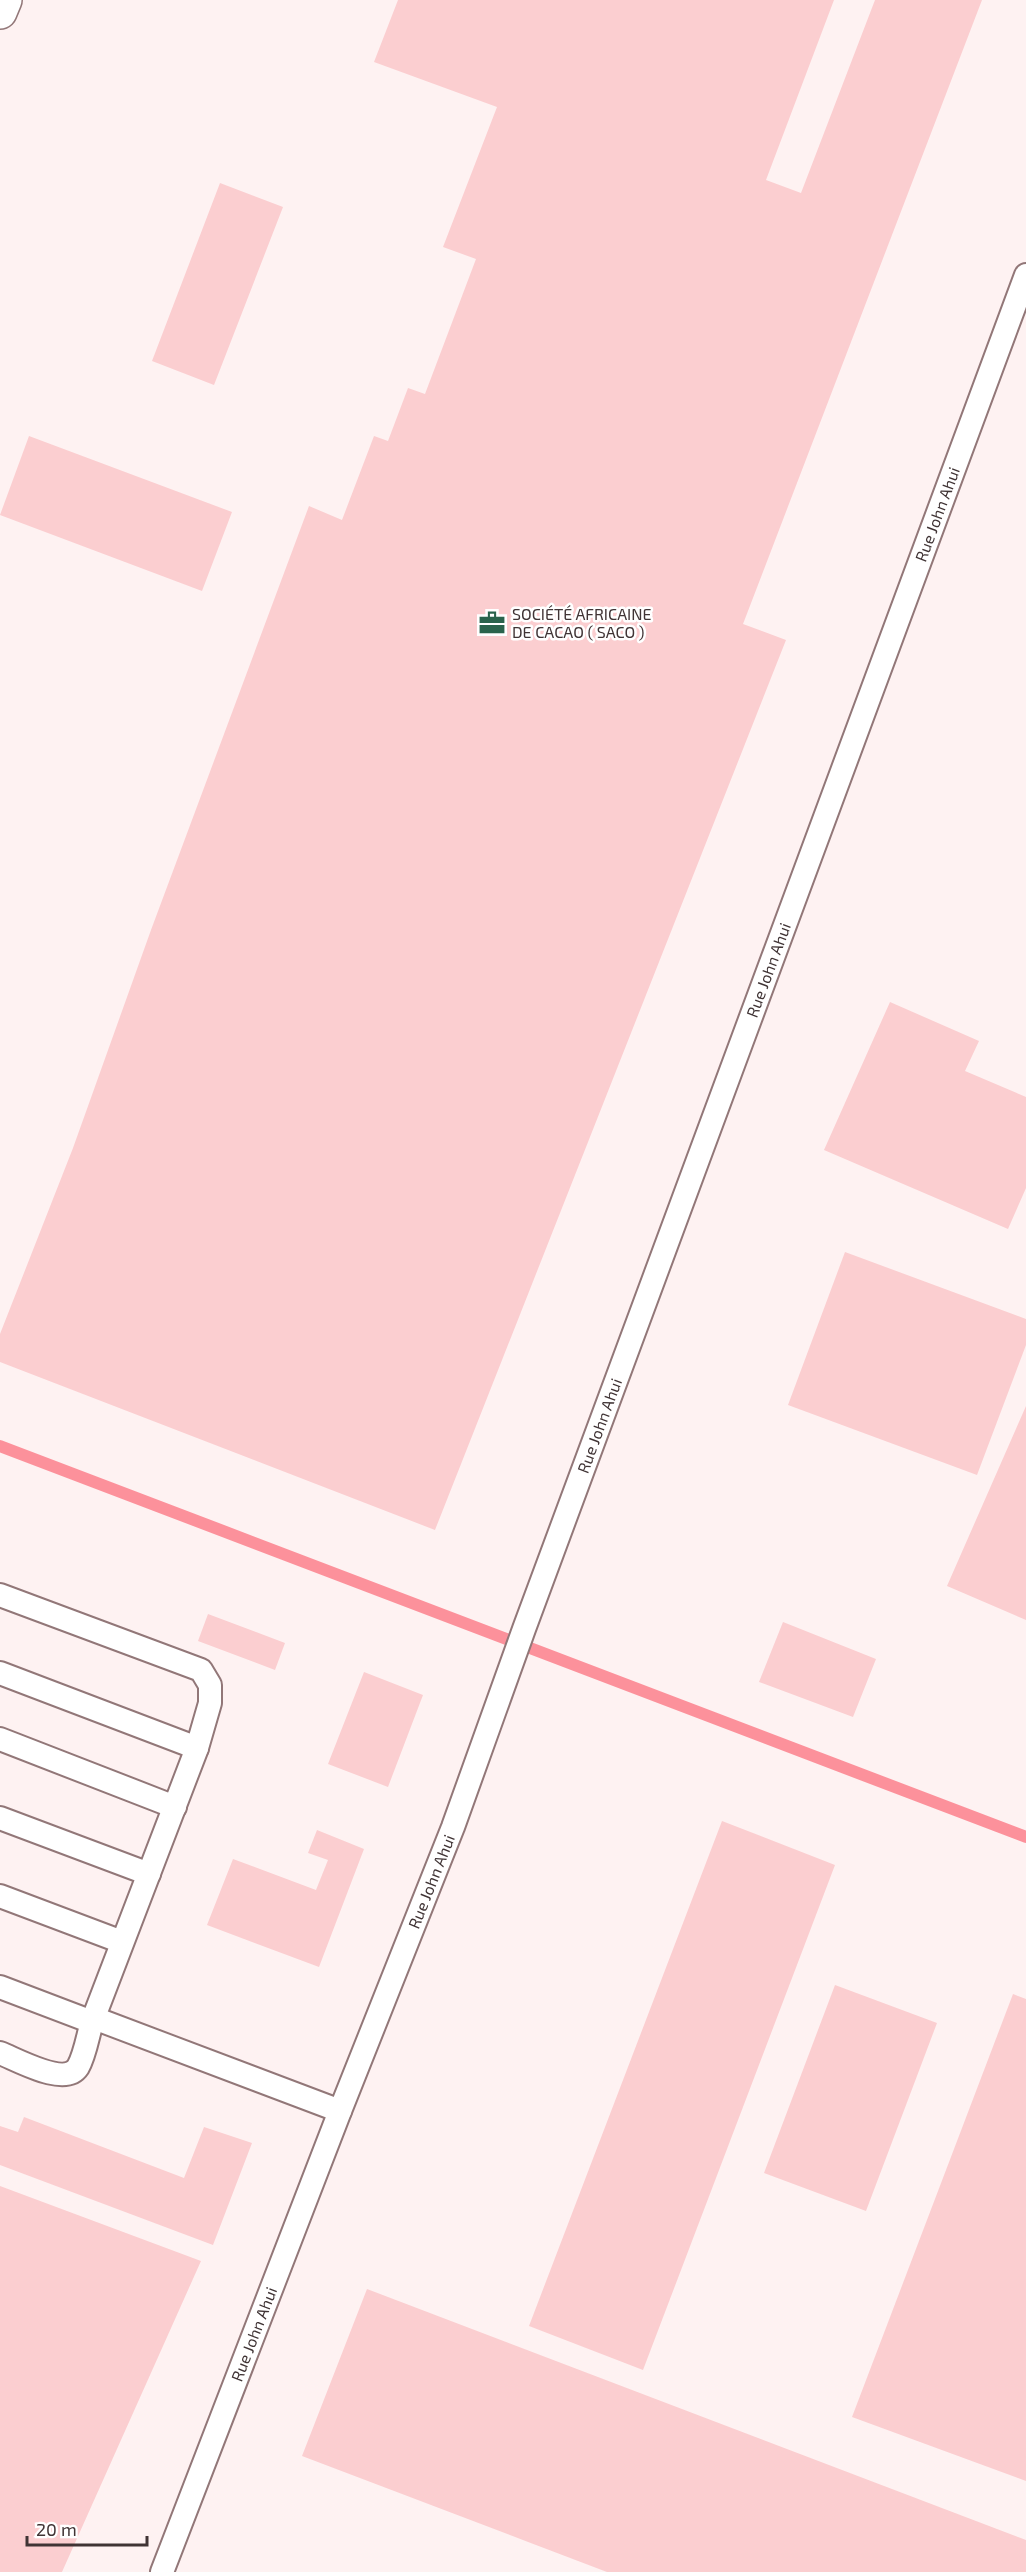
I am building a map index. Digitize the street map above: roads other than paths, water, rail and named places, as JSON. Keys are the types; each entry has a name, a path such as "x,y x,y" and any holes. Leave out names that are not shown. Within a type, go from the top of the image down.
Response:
{"street":[{"path":"0,12 5,0"}],"lane":[{"name":"Rue John Ahui","path":"162,2572 340,2111 453,1827 524,1629 1026,275"},
{"path":"0,1595 201,1670 210,1685 210,1703 197,1748 122,1942 77,2067 68,2075 57,2076 0,2053"},
{"path":"0,1673 197,1748"},
{"path":"0,1739 175,1807"},
{"path":"0,1818 149,1874"},
{"path":"0,1896 122,1942"},
{"path":"0,1987 340,2111"}],"waterway":[{"path":"0,1446 1026,1837"}],"place":[{"name":"SOCIÉTÉ AFRICAINE DE CACAO ( SACO )","path":"492,623"}]}
